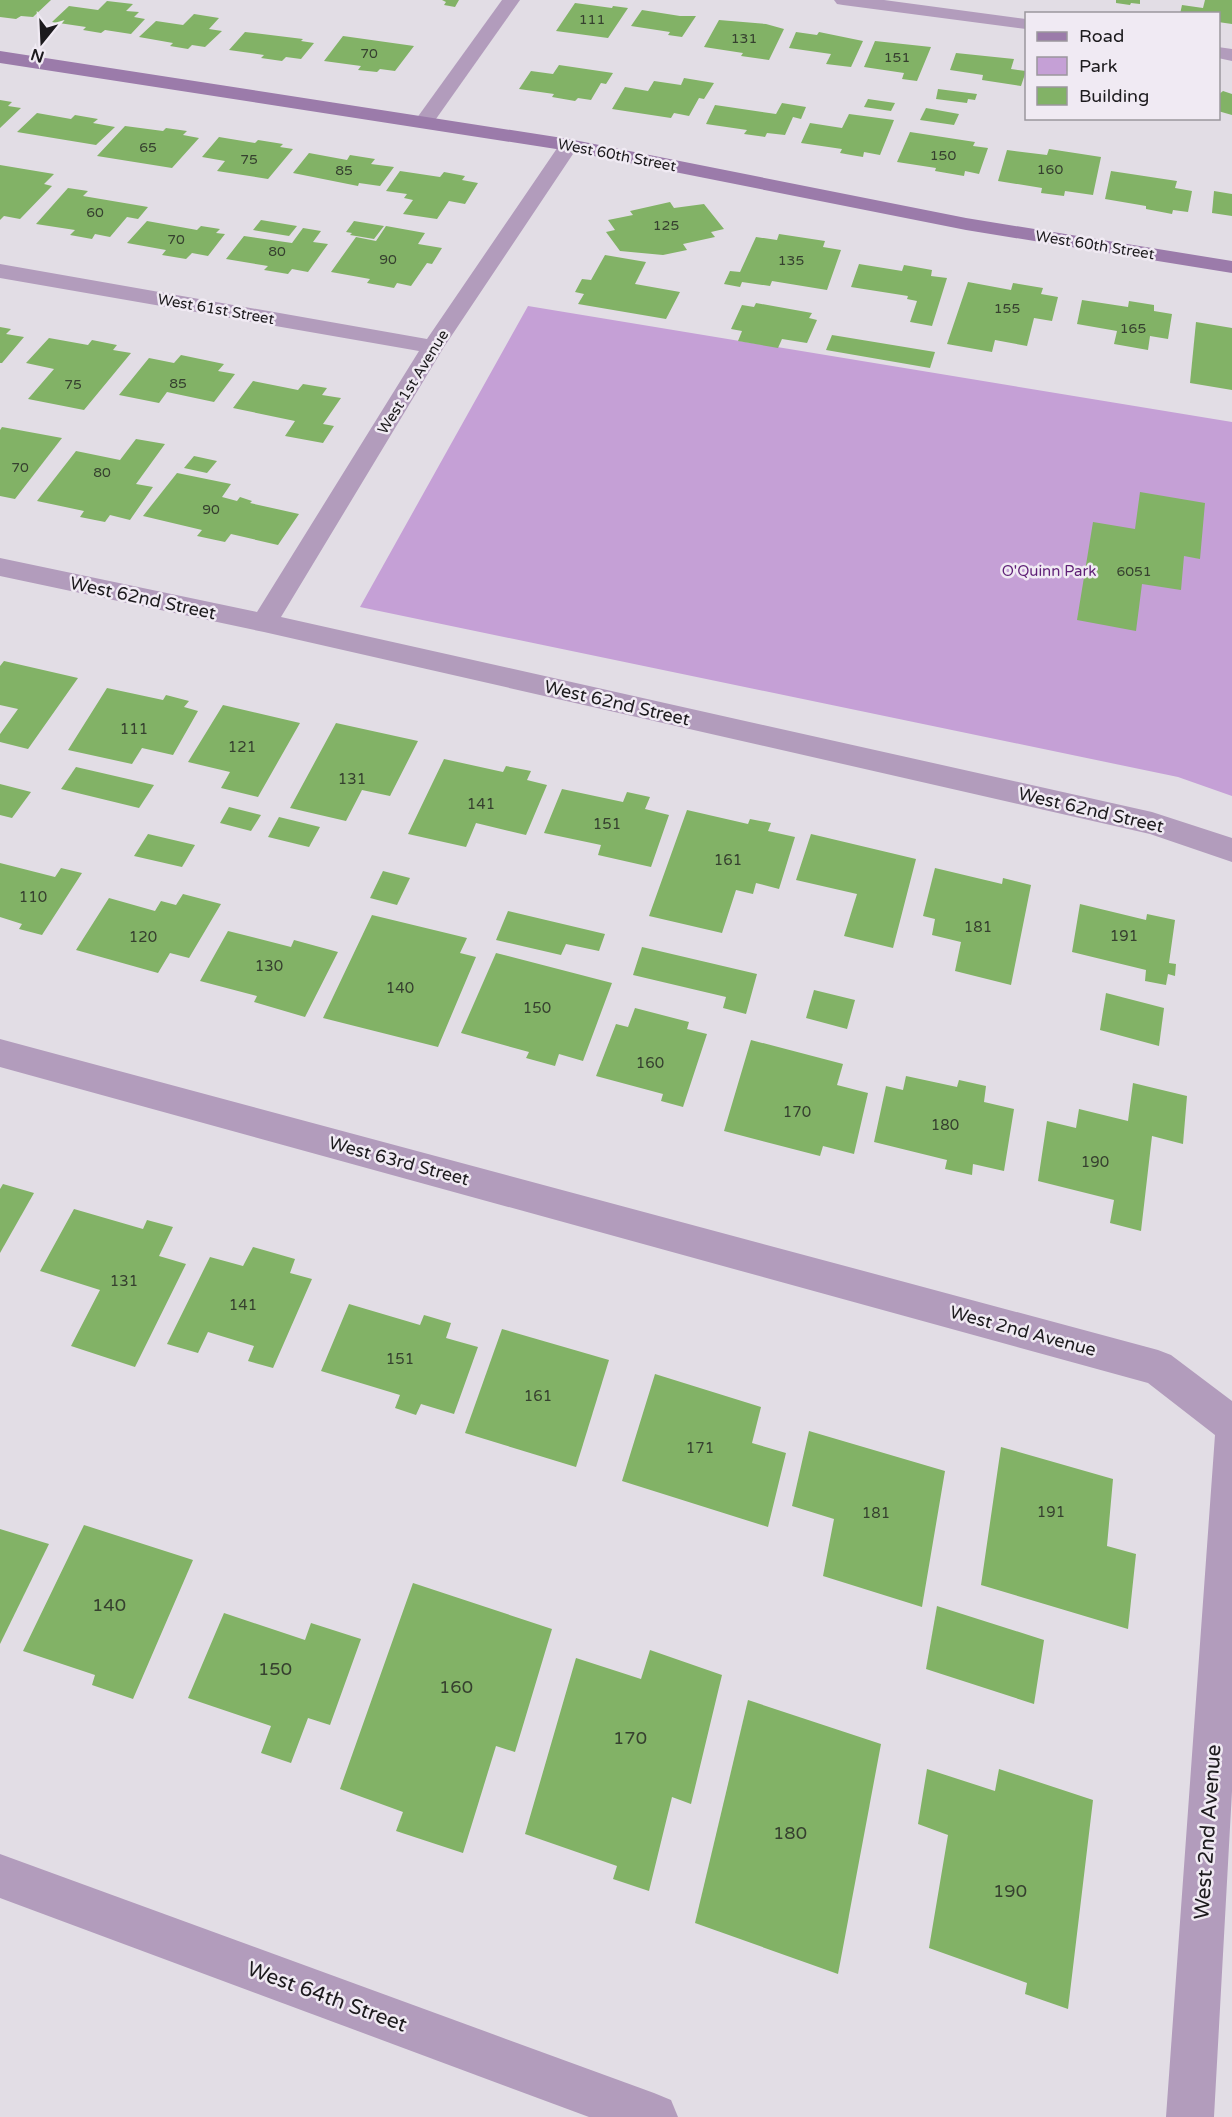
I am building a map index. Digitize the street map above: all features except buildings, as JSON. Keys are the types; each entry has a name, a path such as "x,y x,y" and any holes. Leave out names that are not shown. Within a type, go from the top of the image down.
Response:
{"street":[{"path":"424,122 511,0"},
{"path":"843,0 1025,24"},
{"name":"West 60th Street","path":"0,57 569,145 966,224 1232,267"},
{"name":"West 1st Avenue","path":"264,624 433,347 569,145"},
{"name":"West 61st Street","path":"0,271 433,347"},
{"name":"West 62nd Street","path":"0,567 1152,823 1232,850"},
{"name":"West 63rd Street","path":"0,1053 797,1270"},
{"name":"West 2nd Avenue","path":"797,1270 1158,1368 1232,1425"},
{"name":"West 2nd Avenue","path":"1190,2117 1232,1440"},
{"name":"West 64th Street","path":"0,1876 654,2117"}],"green space":[{"name":"O'Quinn Park","path":"528,306 1232,422 1232,796 1178,777 360,607"}]}
